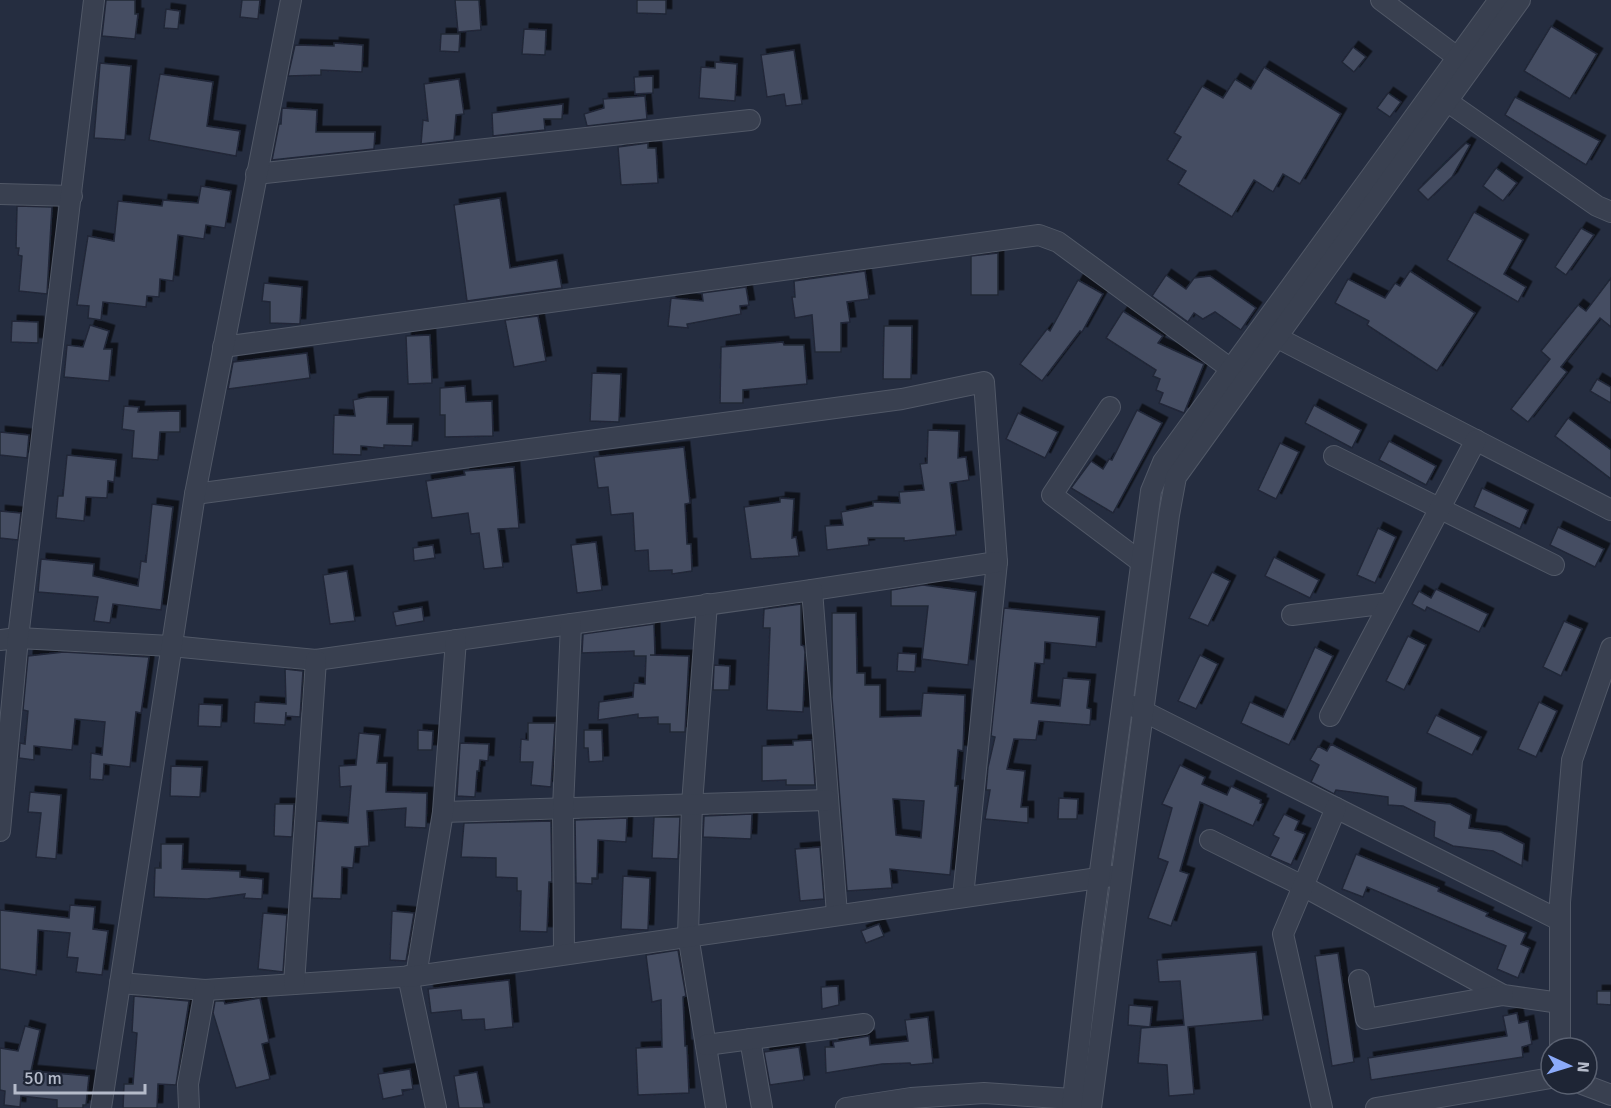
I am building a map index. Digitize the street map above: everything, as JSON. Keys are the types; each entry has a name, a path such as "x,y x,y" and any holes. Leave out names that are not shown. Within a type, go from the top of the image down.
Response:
{"street":[{"path":"0,831 9,639 72,196 94,0"},
{"path":"101,1108 195,494 291,0"},
{"path":"1381,0 1457,57"},
{"path":"1439,96 1457,57 1498,0"},
{"path":"1091,1108 1176,477 1271,332 1439,96 1520,0"},
{"path":"1439,96 1597,206 1611,212"},
{"path":"256,174 750,120"},
{"path":"0,194 72,196"},
{"path":"223,347 1005,237 1039,235 1058,242 1231,369"},
{"path":"846,1108 911,1098 984,1093 1073,1104 1099,878 1151,491 1163,462 1231,369 1271,332"},
{"path":"1271,332 1611,510"},
{"path":"195,494 902,399 984,382 997,562 963,897"},
{"path":"1110,407 1052,495 1141,562"},
{"path":"1330,716 1476,440"},
{"path":"1334,456 1554,566"},
{"path":"9,639 171,646 316,660 997,562"},
{"path":"812,590 837,914"},
{"path":"1292,615 1389,603"},
{"path":"707,604 692,804 688,935 716,1108"},
{"path":"564,953 563,808 571,624"},
{"path":"436,1108 412,976 443,812 456,640"},
{"path":"1560,1036 1560,920 1572,760 1611,648"},
{"path":"294,984 316,660"},
{"path":"1123,701 1560,920"},
{"path":"443,812 828,800"},
{"path":"1322,1108 1283,934 1336,808"},
{"path":"1209,840 1303,886 1503,995"},
{"path":"120,983 205,990 412,976 1121,874"},
{"path":"1359,980 1366,1018 1503,995 1560,1003"},
{"path":"189,1108 188,1084 205,990"},
{"path":"706,1044 864,1024"},
{"path":"750,1039 762,1108"},
{"path":"1380,1108 1428,1104 1539,1081"}],"building":[{"path":"106,0 135,0 135,14 138,14 135,39 102,36"},
{"path":"242,0 260,0 258,19 240,17"},
{"path":"455,0 479,0 481,30 458,32"},
{"path":"637,0 666,0 666,14 637,13"},
{"path":"166,9 180,11 178,29 164,28"},
{"path":"1551,26 1597,54 1570,99 1524,71"},
{"path":"524,29 546,30 545,55 522,54"},
{"path":"441,34 460,34 459,52 440,51"},
{"path":"334,43 363,45 362,72 321,70 321,75 288,76 295,45 334,46"},
{"path":"1353,47 1366,57 1354,72 1342,62"},
{"path":"794,50 802,104 786,106 784,94 767,97 761,55"},
{"path":"715,62 737,64 735,101 699,98 701,67 715,68"},
{"path":"100,63 131,66 125,140 94,138"},
{"path":"1264,67 1341,114 1300,184 1283,174 1273,192 1254,180 1232,217 1178,184 1186,171 1167,160 1181,137 1174,133 1202,86 1223,98 1235,79 1251,89"},
{"path":"160,74 213,82 207,126 240,131 236,156 149,140"},
{"path":"653,76 653,93 635,94 634,77"},
{"path":"459,79 464,114 456,115 454,140 421,144 423,120 428,121 424,84"},
{"path":"1388,93 1401,102 1390,117 1377,108"},
{"path":"645,96 647,119 587,126 584,114 604,108 603,99"},
{"path":"1515,97 1600,141 1586,165 1505,115"},
{"path":"563,104 562,119 544,119 545,130 493,136 492,113"},
{"path":"282,108 317,110 316,132 375,132 374,149 272,160 279,124 281,124"},
{"path":"648,143 648,148 656,148 658,183 621,185 618,147"},
{"path":"1466,143 1470,145 1452,177 1428,200 1418,190"},
{"path":"1496,168 1517,183 1503,201 1483,186"},
{"path":"201,186 231,191 225,228 206,225 204,239 178,235 173,281 160,279 159,297 147,296 146,307 103,302 101,320 88,318 89,306 77,305 88,236 114,241 118,201 162,206 163,200 198,203"},
{"path":"500,198 510,268 557,260 562,288 467,301 454,205"},
{"path":"17,206 52,207 47,294 19,291 22,256 18,255 19,248 16,248"},
{"path":"1474,212 1523,240 1504,274 1526,287 1518,302 1447,260"},
{"path":"1581,228 1594,235 1566,275 1555,267"},
{"path":"998,253 998,295 971,295 971,256"},
{"path":"865,271 869,299 847,302 850,322 841,323 841,352 815,352 812,315 795,318 792,297 795,297 794,281"},
{"path":"1410,271 1475,313 1437,371 1367,325 1369,321 1335,303 1348,279 1385,298 1395,283 1400,286"},
{"path":"1166,275 1186,289 1194,278 1210,276 1256,308 1241,330 1215,312 1203,319 1194,313 1188,322 1152,296"},
{"path":"1611,278 1611,327 1600,318 1561,367 1567,372 1528,422 1511,409 1550,359 1541,351 1578,305 1586,311"},
{"path":"1078,280 1103,294 1082,332 1080,331 1042,381 1020,364 1047,329 1050,331"},
{"path":"264,283 302,287 300,324 270,323 270,302 262,301"},
{"path":"746,287 749,305 740,306 741,314 687,324 688,328 668,326 671,298 703,301 702,293"},
{"path":"1123,311 1163,336 1158,343 1204,364 1184,413 1159,403 1163,393 1156,390 1160,379 1153,376 1156,370 1106,338"},
{"path":"538,316 546,361 514,367 505,320"},
{"path":"12,321 38,322 38,343 11,342"},
{"path":"90,325 109,331 104,349 112,349 109,381 64,377 67,345 83,347"},
{"path":"884,326 912,326 911,379 883,379"},
{"path":"430,335 432,383 408,384 406,336"},
{"path":"783,342 784,345 804,345 807,384 743,390 743,403 720,403 721,347"},
{"path":"307,353 310,378 228,389 233,362"},
{"path":"592,373 621,374 619,422 590,421"},
{"path":"1597,379 1611,387 1611,403 1590,391"},
{"path":"465,386 466,402 492,401 493,436 445,437 445,415 440,415 440,388"},
{"path":"388,397 387,424 413,424 412,446 384,445 384,448 361,446 361,455 333,454 334,415 355,416 353,400"},
{"path":"1314,405 1361,430 1352,448 1305,423"},
{"path":"124,406 139,407 138,412 180,411 180,432 160,432 158,460 132,458 134,431 122,429"},
{"path":"1137,410 1162,423 1113,513 1071,488 1091,461 1103,469 1109,459 1112,460"},
{"path":"1018,413 1058,432 1045,458 1006,439"},
{"path":"1568,418 1611,450 1611,479 1555,436"},
{"path":"928,430 959,431 958,458 966,457 969,480 950,483 956,535 904,541 904,538 868,538 869,545 827,550 825,526 843,525 841,512 873,506 873,502 900,503 899,492 924,490 920,464 927,463"},
{"path":"0,432 29,435 27,458 0,455"},
{"path":"1389,441 1436,466 1426,485 1379,460"},
{"path":"1280,443 1299,452 1276,499 1258,490"},
{"path":"684,447 690,503 685,504 687,544 691,544 692,571 672,574 672,570 649,571 648,550 635,551 633,513 611,515 608,487 598,488 594,457"},
{"path":"67,455 116,460 114,482 108,481 107,498 86,497 84,521 56,518 58,496 63,496"},
{"path":"514,467 519,528 498,529 503,567 484,569 479,533 471,534 468,513 432,518 426,481 465,475 464,471"},
{"path":"1482,488 1528,510 1520,529 1474,507"},
{"path":"780,498 794,499 792,538 796,537 799,556 751,559 744,507 780,502"},
{"path":"152,504 173,507 161,610 113,604 110,623 94,621 98,597 38,592 41,559 94,564 93,576 138,586 141,561 146,562"},
{"path":"0,511 21,513 18,540 0,538"},
{"path":"1558,527 1604,549 1595,567 1550,545"},
{"path":"1378,528 1396,537 1375,583 1357,575"},
{"path":"596,542 602,590 577,593 571,545"},
{"path":"433,545 435,558 414,561 413,548"},
{"path":"1274,557 1319,580 1310,598 1265,576"},
{"path":"347,571 355,621 330,624 323,575"},
{"path":"1212,572 1230,581 1208,626 1189,618"},
{"path":"923,585 976,592 968,665 922,659 928,606 891,606 891,590"},
{"path":"1436,589 1488,614 1479,632 1427,607 1425,611 1412,604 1419,591 1431,598"},
{"path":"801,604 801,645 804,646 805,652 803,712 767,710 770,628 763,628 764,609"},
{"path":"422,607 424,621 396,626 393,612"},
{"path":"1004,608 1099,617 1096,647 1045,642 1044,664 1035,663 1031,703 1060,706 1063,678 1090,680 1087,708 1091,709 1090,725 1039,721 1036,740 1014,739 1007,769 1025,771 1021,807 1028,807 1028,823 985,819 990,790 986,790 988,767 995,737 991,736"},
{"path":"832,613 856,613 857,673 865,673 865,685 880,685 880,717 921,716 923,693 965,695 963,751 958,750 955,786 958,786 950,875 890,869 892,888 847,891 832,698","holes":["893,799 924,801 921,838 896,835"]},
{"path":"1564,621 1582,629 1561,676 1543,667"},
{"path":"654,624 655,655 650,655 689,656 685,732 670,732 670,724 658,724 658,717 638,718 638,714 598,720 599,702 633,697 634,683 645,684 646,656 634,656 634,651 582,653 583,634"},
{"path":"1408,636 1426,645 1404,690 1386,681"},
{"path":"1315,647 1333,656 1289,745 1241,723 1250,702 1283,717"},
{"path":"64,652 149,657 141,713 136,712 130,767 104,764 103,780 90,779 91,753 102,755 105,722 75,719 72,750 34,746 34,760 19,758 20,743 25,744 28,711 23,710 28,656"},
{"path":"898,653 916,654 915,672 897,671"},
{"path":"1200,655 1218,664 1196,709 1178,701"},
{"path":"714,665 730,666 729,690 713,690"},
{"path":"285,669 303,671 300,717 286,716 286,712 285,725 254,723 255,702 286,704"},
{"path":"1539,702 1557,711 1536,757 1518,749"},
{"path":"199,704 222,705 221,727 198,726"},
{"path":"1436,715 1481,737 1472,755 1427,733"},
{"path":"528,723 555,723 551,787 531,785 533,762 520,762 521,739 528,740"},
{"path":"418,730 433,731 432,750 418,750"},
{"path":"584,730 602,730 603,761 589,762 588,748 584,748"},
{"path":"359,733 380,735 377,763 387,763 386,792 427,793 426,828 405,827 406,808 367,811 369,846 355,847 353,868 342,867 341,899 312,898 317,821 348,823 351,786 340,787 339,766 356,765"},
{"path":"812,740 815,785 786,785 786,780 762,781 762,746 793,745 793,741"},
{"path":"460,743 489,744 488,761 480,760 479,771 477,771 475,797 457,796"},
{"path":"1331,744 1416,788 1415,801 1450,804 1471,815 1469,828 1501,832 1524,844 1522,866 1493,851 1453,846 1434,837 1435,822 1403,806 1388,805 1388,797 1336,790 1334,794 1311,782 1319,765 1310,760 1318,746 1327,751"},
{"path":"1180,765 1205,777 1202,784 1227,795 1231,786 1261,800 1260,803 1263,804 1253,826 1200,802 1180,871 1189,874 1171,926 1148,918 1168,862 1158,858 1172,808 1162,804"},
{"path":"171,766 202,767 200,797 170,796"},
{"path":"30,792 61,795 56,859 36,857 41,813 28,812"},
{"path":"1059,798 1078,799 1077,819 1058,819"},
{"path":"275,804 294,804 292,837 274,836"},
{"path":"752,814 751,839 703,837 704,816"},
{"path":"1284,814 1299,821 1295,830 1305,834 1291,865 1270,856 1279,838 1273,835"},
{"path":"654,817 680,817 678,859 652,858"},
{"path":"627,818 626,842 598,840 597,878 592,878 592,884 576,883 575,820"},
{"path":"551,821 552,882 549,882 547,932 520,931 521,891 517,891 517,878 496,877 496,858 461,857 464,823"},
{"path":"161,844 183,844 182,869 240,871 240,877 263,879 262,899 244,898 245,894 207,899 154,897 155,868 161,868"},
{"path":"820,847 824,899 800,901 795,849"},
{"path":"1356,854 1439,888 1438,891 1488,913 1486,916 1526,933 1521,944 1530,948 1518,978 1497,969 1506,946 1367,887 1363,897 1342,889"},
{"path":"623,876 650,878 648,930 621,929"},
{"path":"70,905 95,907 93,929 108,931 102,975 76,972 78,958 67,957 70,933 38,930 36,975 0,969 0,910 69,918"},
{"path":"392,911 414,913 406,961 390,960"},
{"path":"263,913 287,915 283,972 258,969"},
{"path":"879,924 884,936 866,943 861,931"},
{"path":"678,950 686,996 683,997 689,1093 638,1095 636,1048 662,1047 661,1000 652,1002 646,955"},
{"path":"1256,952 1263,1020 1188,1027 1194,1094 1169,1096 1167,1065 1138,1063 1141,1028 1184,1025 1180,981 1159,982 1157,960"},
{"path":"1338,953 1354,1062 1332,1066 1315,956"},
{"path":"509,980 513,1027 485,1030 484,1019 462,1020 461,1010 431,1013 428,989"},
{"path":"838,986 839,1005 822,1009 821,987"},
{"path":"1597,991 1611,991 1611,1005 1597,1004"},
{"path":"134,996 189,1001 176,1085 158,1084 157,1108 123,1108 124,1084 133,1084 137,1033 132,1032"},
{"path":"260,998 269,1042 262,1044 270,1079 236,1088 213,1013 215,1001 224,1001 225,1004"},
{"path":"1129,1005 1152,1007 1150,1027 1128,1025"},
{"path":"1517,1013 1519,1023 1528,1021 1532,1044 1522,1047 1523,1057 1371,1080 1368,1058 1507,1036 1503,1016"},
{"path":"928,1017 933,1063 882,1064 826,1073 825,1047 834,1047 833,1042 869,1036 870,1045 908,1041 905,1020"},
{"path":"25,1026 40,1030 31,1071 89,1076 86,1105 83,1105 83,1108 57,1108 57,1100 21,1096 20,1107 4,1105 5,1091 0,1090 0,1048 18,1051"},
{"path":"799,1047 804,1080 770,1085 764,1052"},
{"path":"410,1069 413,1089 402,1090 403,1095 383,1099 378,1074"},
{"path":"477,1072 484,1108 459,1108 454,1076"}]}
